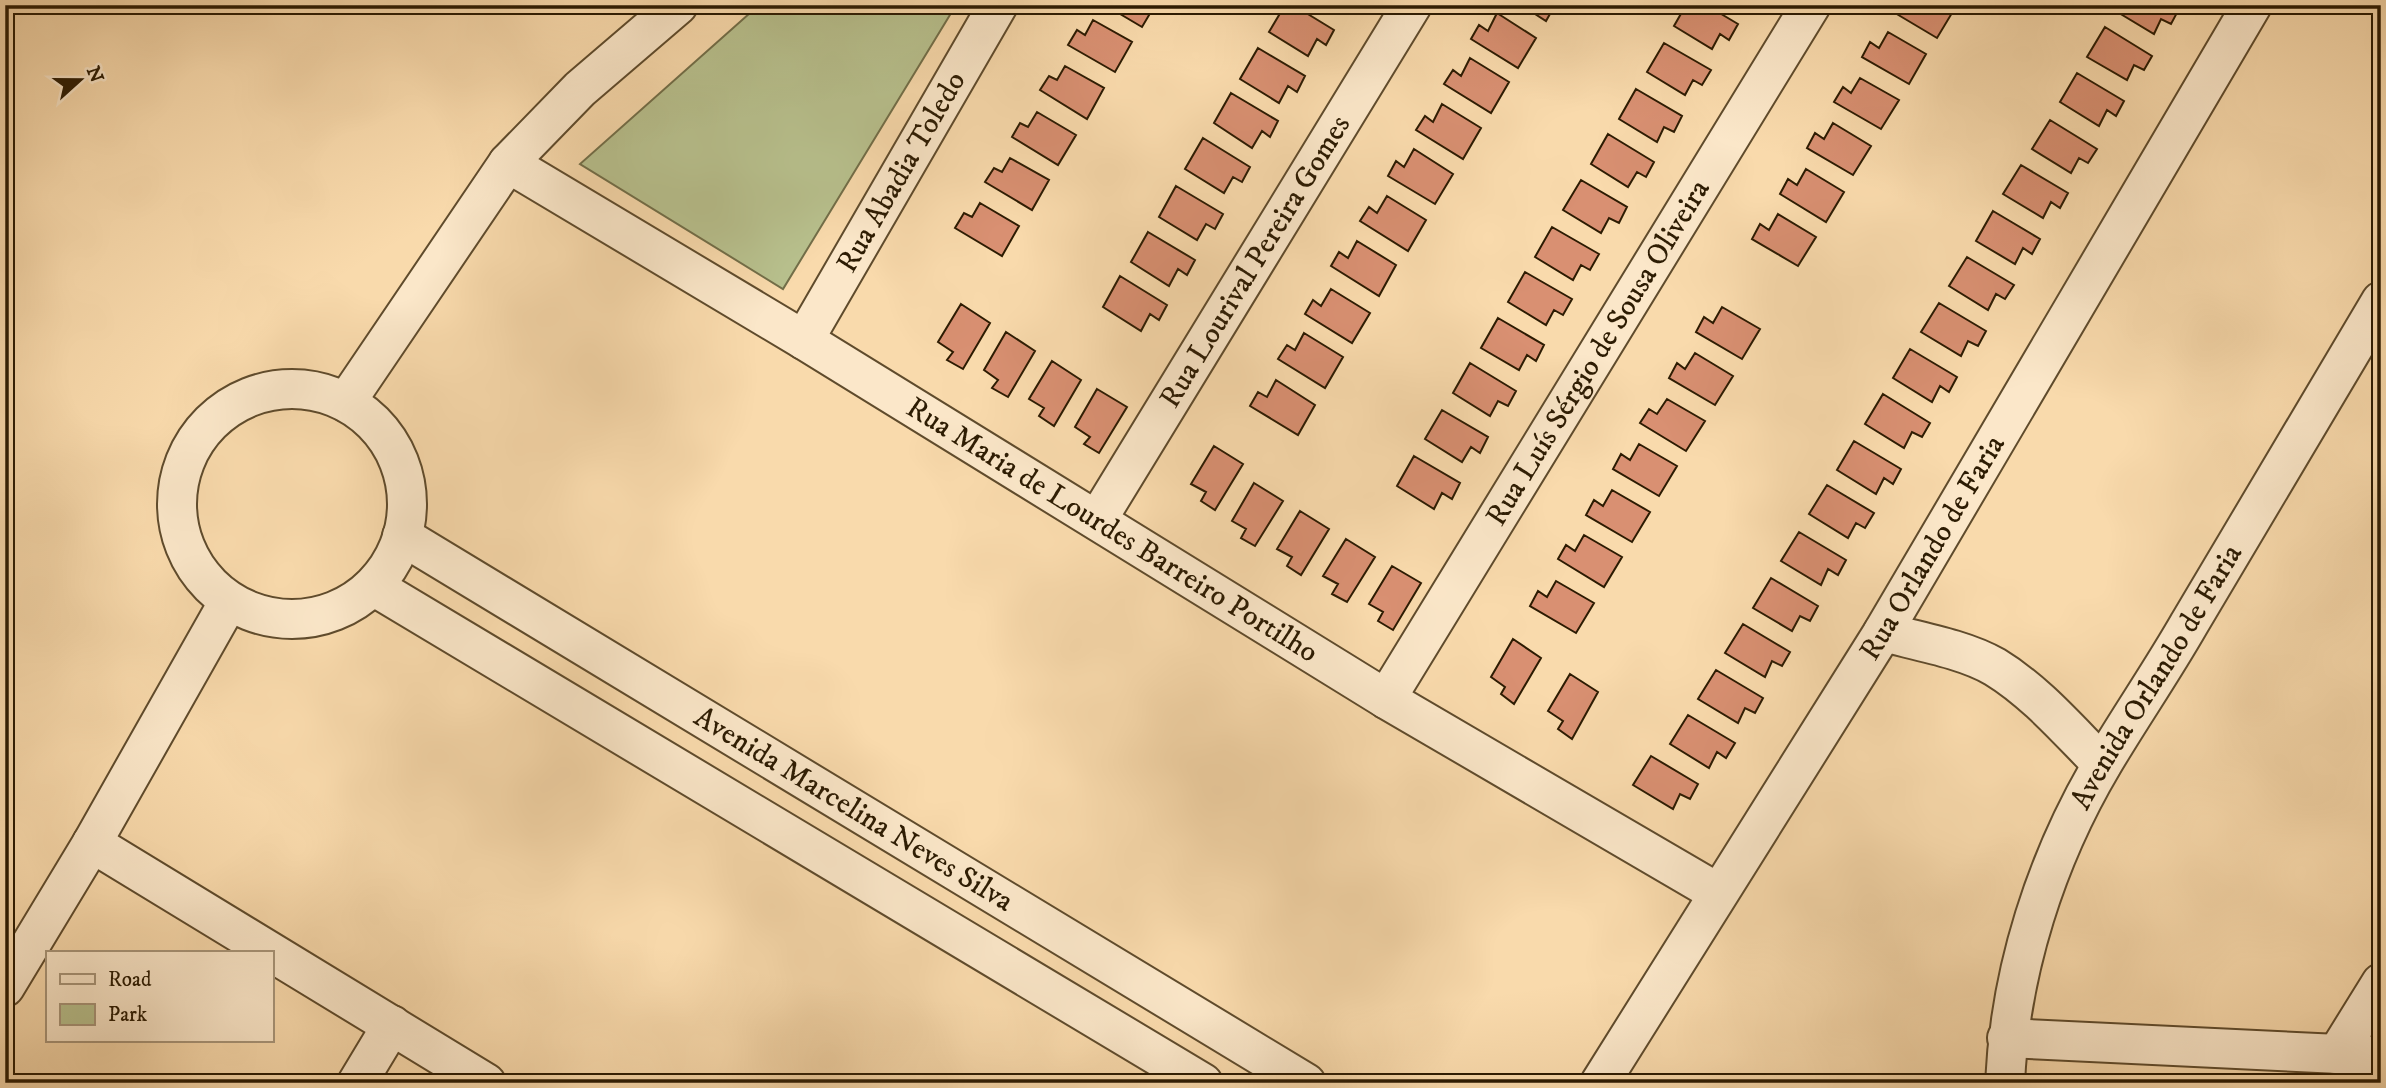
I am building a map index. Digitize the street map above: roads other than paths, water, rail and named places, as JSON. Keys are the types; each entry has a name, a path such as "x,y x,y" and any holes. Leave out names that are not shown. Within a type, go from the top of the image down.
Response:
{"street":[{"path":"346,402 508,163 580,89 678,5"},
{"name":"Rua Abadia Toledo","path":"804,340 998,5"},
{"name":"Rua Lourival Pereira Gomes","path":"1097,520 1412,5"},
{"name":"Rua Luís Sérgio de Sousa Oliveira","path":"1386,699 1811,5"},
{"name":"Rua Orlando de Faria","path":"1600,1083 1883,632 2252,5"},
{"name":"Rua Maria de Lourdes Barreiro Portilho","path":"508,163 804,340 1386,699 1718,893"},
{"name":"Avenida Orlando de Faria","path":"2005,1083 2007,1038 2033,916 2059,850 2102,764 2163,668 2381,301"},
{"path":"277,389 313,390 346,402 371,420 390,445 403,474 407,505 402,536 391,563 373,586 353,602 329,614 304,619 278,619 229,601 203,578 185,547 177,513 179,477 192,445 214,418 244,398 277,389"},
{"name":"Avenida Marcelina Neves Silva","path":"402,536 1306,1083"},
{"name":"Avenida Marcelina Neves Silva","path":"373,586 1203,1083"},
{"path":"5,987 92,843 229,601"},
{"path":"1883,632 1957,652 1993,666 2020,684 2102,764"},
{"path":"92,843 269,951"},
{"path":"273,953 486,1083"},
{"path":"2337,1054 2381,983"},
{"path":"357,1083 391,1025"},
{"path":"2007,1038 2381,1056"}]}
